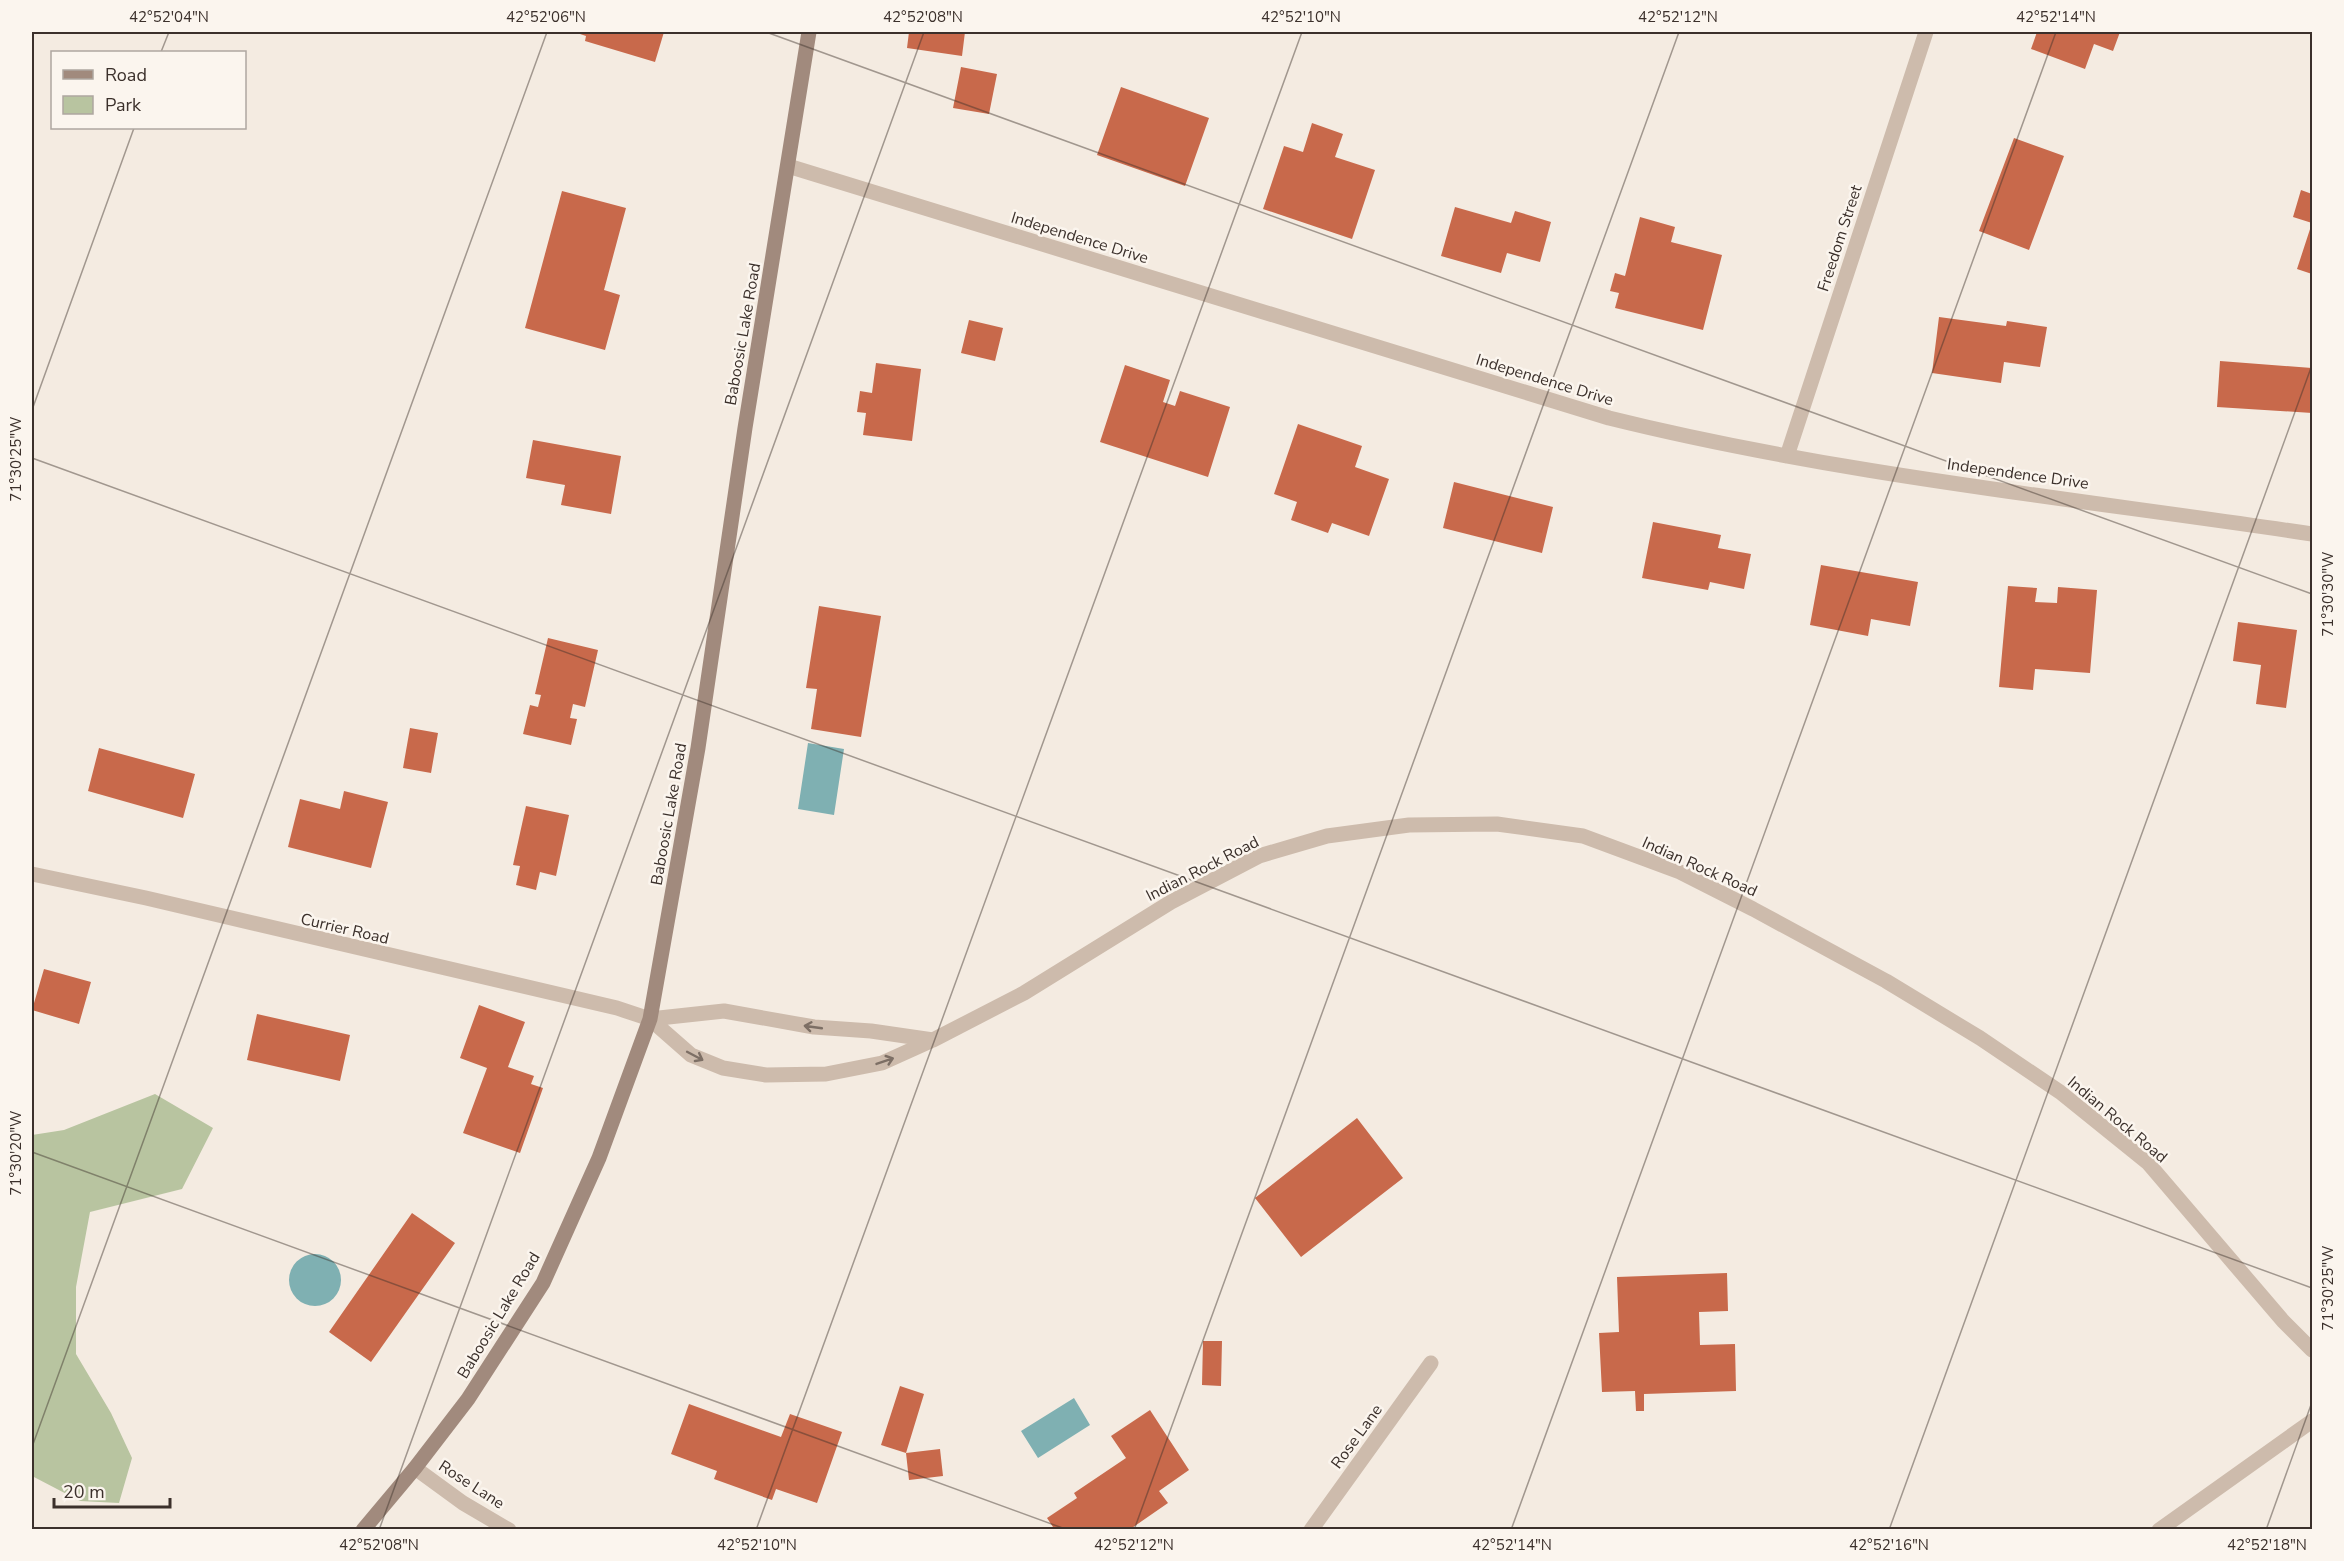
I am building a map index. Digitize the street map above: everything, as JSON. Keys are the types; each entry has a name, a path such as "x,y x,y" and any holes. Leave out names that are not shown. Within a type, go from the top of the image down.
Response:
{"street":[{"name":"Baboosic Lake Road","path":"363,1530 416,1468 468,1399 543,1283 599,1158 650,1019 696,760 745,428 809,32"},
{"name":"Freedom Street","path":"1787,456 1926,32"},
{"name":"Independence Drive","path":"788,166 1609,418 1787,456 2313,534"},
{"name":"Indian Rock Road","path":"650,1019 691,1055 723,1068 766,1075 826,1074 882,1063 933,1041 1024,993 1171,902 1259,856 1327,836 1409,825 1497,824 1583,836 1680,872 1753,909 1896,987 1980,1038 2060,1092 2148,1163 2283,1321 2313,1350"},
{"name":"Currier Road","path":"32,874 146,898 617,1008 650,1019"},
{"path":"650,1019 724,1011 814,1028 871,1031 933,1041"},
{"name":"Rose Lane","path":"1311,1530 1431,1363"},
{"path":"2159,1530 2313,1421"},
{"name":"Rose Lane","path":"416,1468 463,1503 509,1530"}],"green space":[{"path":"155,1094 213,1128 182,1189 90,1212 76,1287 76,1354 111,1413 132,1458 119,1503 80,1501 32,1476 32,1135 64,1130"}],"water":[{"path":"808,743 844,749 834,815 798,809"},
{"path":"310,1254 320,1254 334,1261 341,1280 334,1299 320,1306 310,1306 300,1302 293,1295 289,1285 289,1275 293,1265 300,1258"},
{"path":"1074,1398 1090,1425 1038,1458 1021,1431"}],"building":[{"path":"574,32 664,32 655,62 585,41 586,36"},
{"path":"909,32 965,32 962,56 907,48"},
{"path":"2037,32 2120,32 2113,51 2094,44 2085,69 2031,49"},
{"path":"961,67 997,74 989,114 953,108"},
{"path":"1121,87 1209,118 1185,186 1097,155"},
{"path":"1312,123 1343,134 1335,157 1375,170 1352,239 1263,209 1284,146 1303,152"},
{"path":"2014,138 2064,156 2029,250 1979,231"},
{"path":"2301,190 2312,194 2312,223 2293,217"},
{"path":"562,191 626,208 604,290 620,295 605,350 525,328"},
{"path":"1455,207 1511,223 1515,211 1551,222 1540,262 1507,253 1501,273 1441,256"},
{"path":"1640,217 1675,227 1671,242 1722,255 1703,330 1615,308 1619,293 1610,291 1615,273 1625,276"},
{"path":"2312,223 2312,274 2297,269"},
{"path":"1939,317 2006,326 2007,321 2047,327 2040,367 2004,362 2001,383 1932,373"},
{"path":"969,320 1003,328 995,361 961,353"},
{"path":"2220,361 2312,368 2312,413 2217,407"},
{"path":"876,363 921,369 912,441 863,435 866,413 857,412 860,391 872,393"},
{"path":"1125,365 1170,380 1163,402 1175,406 1180,391 1230,407 1208,477 1100,442"},
{"path":"1298,424 1362,446 1355,467 1389,479 1369,536 1332,523 1328,533 1291,520 1297,502 1274,494"},
{"path":"533,440 621,456 611,514 561,505 565,485 526,478"},
{"path":"1454,482 1553,507 1542,553 1443,528"},
{"path":"1653,522 1721,535 1718,548 1751,554 1744,589 1710,582 1708,590 1642,578"},
{"path":"1821,565 1918,582 1910,626 1871,619 1868,636 1810,625"},
{"path":"2008,586 2037,588 2035,602 2057,603 2058,587 2097,590 2090,673 2035,669 2033,690 1999,687"},
{"path":"819,606 881,616 861,737 811,729 817,689 806,688"},
{"path":"2238,622 2297,630 2286,708 2256,704 2261,665 2233,661"},
{"path":"548,638 598,650 585,707 573,704 570,718 577,719 571,745 523,734 530,705 538,707 541,695 535,694"},
{"path":"410,728 438,733 431,773 403,768"},
{"path":"99,748 195,774 183,818 88,791"},
{"path":"344,791 388,802 371,868 288,847 300,799 340,809"},
{"path":"526,806 569,815 556,876 540,872 536,890 516,885 520,866 513,865"},
{"path":"44,969 91,982 79,1024 32,1010"},
{"path":"479,1005 525,1022 508,1067 534,1076 531,1084 543,1088 520,1153 463,1133 487,1068 460,1058"},
{"path":"257,1014 350,1035 340,1081 247,1060"},
{"path":"1357,1118 1403,1178 1301,1257 1255,1198"},
{"path":"412,1213 455,1243 371,1362 329,1332"},
{"path":"1727,1273 1728,1311 1699,1312 1700,1345 1735,1344 1736,1391 1644,1394 1644,1411 1636,1411 1635,1391 1602,1392 1599,1333 1619,1332 1617,1277"},
{"path":"1203,1341 1222,1341 1221,1386 1202,1385"},
{"path":"900,1386 924,1394 906,1453 881,1445"},
{"path":"689,1404 781,1437 790,1414 842,1432 817,1503 776,1489 772,1500 714,1479 717,1471 671,1454"},
{"path":"1150,1410 1189,1470 1159,1491 1168,1503 1129,1530 1055,1530 1047,1518 1077,1498 1074,1493 1126,1458 1111,1436"},
{"path":"940,1449 943,1476 909,1480 906,1453"}]}
